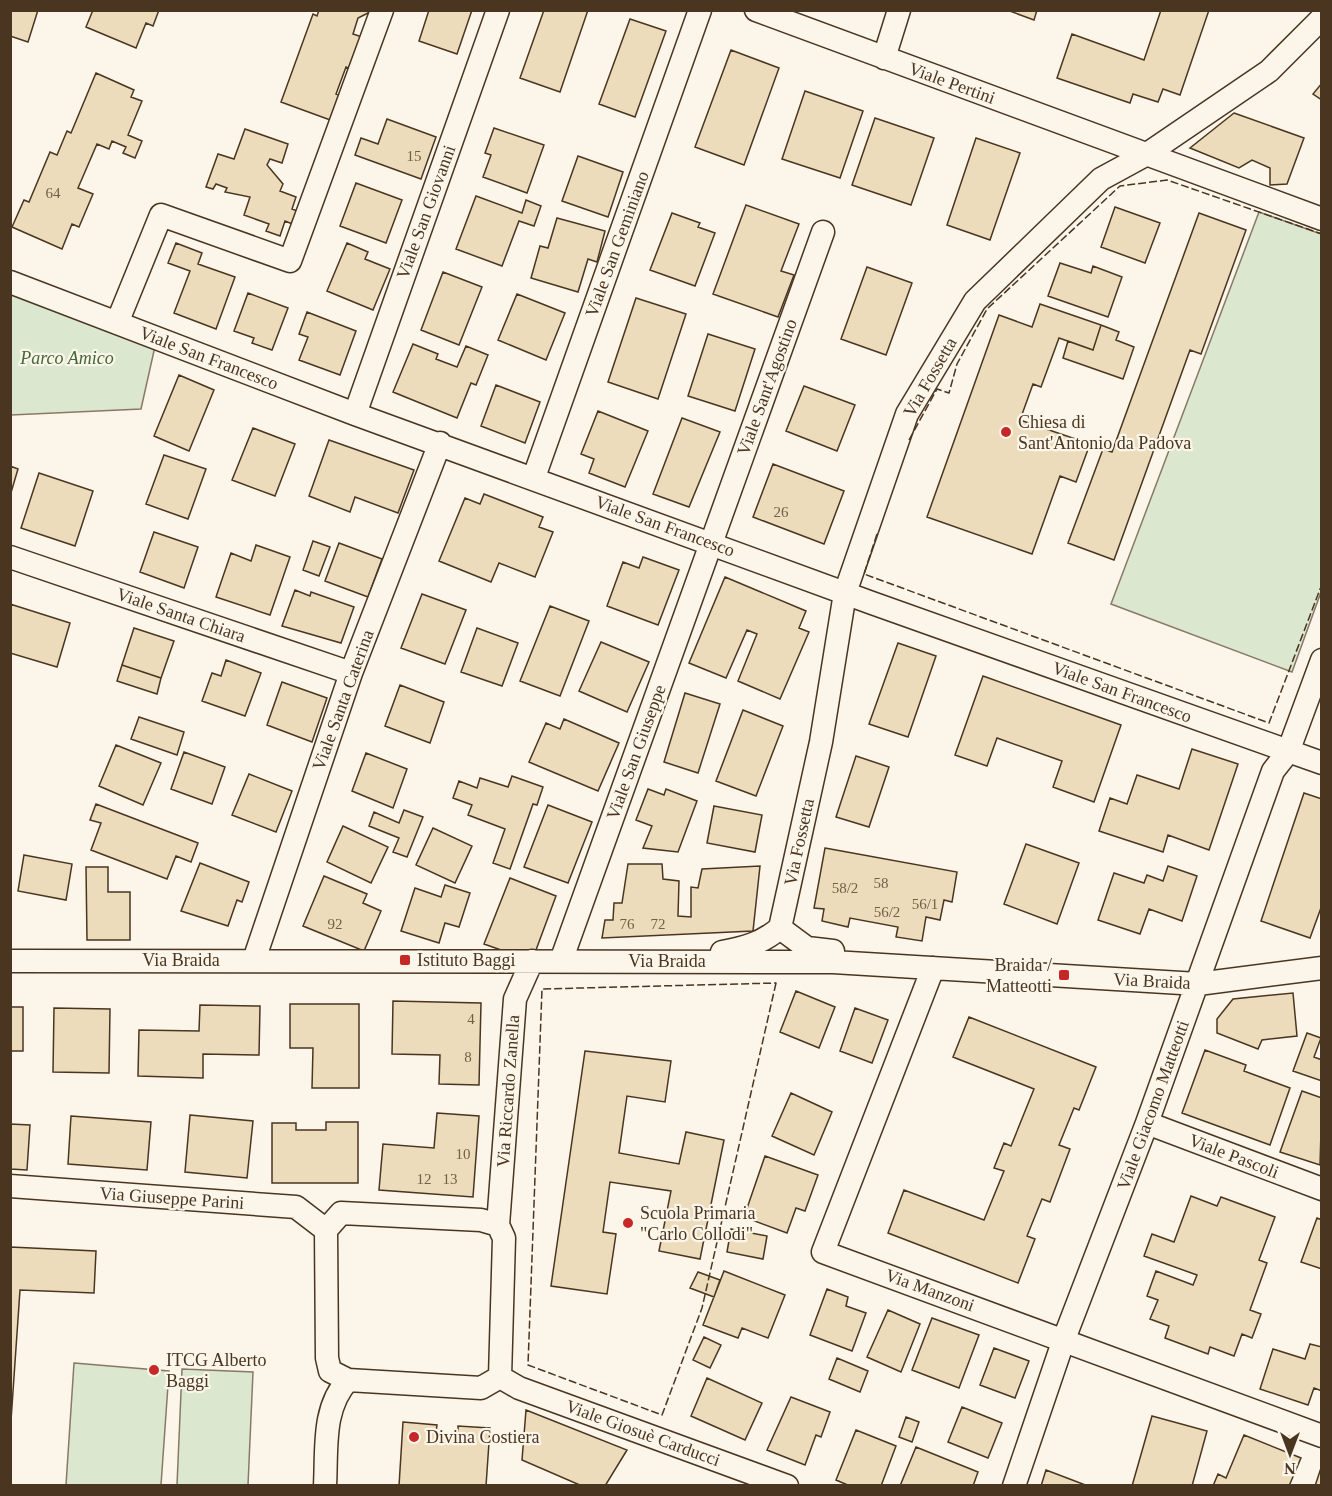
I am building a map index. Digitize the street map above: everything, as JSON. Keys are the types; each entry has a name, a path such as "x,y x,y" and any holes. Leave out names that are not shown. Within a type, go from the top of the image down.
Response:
{"street":[{"path":"117,323 160,215 290,261 382,10"},
{"name":"Viale San Giovanni","path":"355,414 498,10"},
{"name":"Viale San Geminiano","path":"534,477 700,10"},
{"name":"Viale Pertini","path":"756,10 1322,219"},
{"path":"884,58 899,10"},
{"name":"Via Fossetta","path":"780,928 820,742 837,628 845,593 907,414 975,301 1101,179 1147,154 1269,71 1322,18"},
{"name":"Viale Sant'Agostino","path":"711,543 823,232"},
{"name":"Viale San Francesco","path":"10,282 355,414 534,477 845,593 1322,763"},
{"name":"Viale Santa Caterina","path":"254,960 351,673 440,443"},
{"name":"Viale San Giuseppe","path":"561,961 711,543"},
{"name":"Viale Santa Chiara","path":"10,557 351,673"},
{"name":"Viale Giacomo Matteotti","path":"1014,1485 1064,1339 1147,1123 1273,771 1288,752 1322,660"},
{"path":"709,961 721,952 742,949 766,940 780,928 807,948 858,955 867,964"},
{"name":"Via Braida","path":"10,961 709,961 867,964 1198,984 1322,968"},
{"name":"Via Riccardo Zanella","path":"501,1377 504,1238 498,1225 515,999 532,961"},
{"name":"Via Manzoni","path":"933,968 823,1252 1322,1436"},
{"name":"Viale Pascoli","path":"1147,1123 1322,1189"},
{"name":"Via Giuseppe Parini","path":"10,1186 296,1207 326,1230"},
{"path":"498,1225 481,1220 341,1213 326,1230 327,1358 330,1371 348,1380 481,1388 501,1377"},
{"name":"Viale Giosuè Carducci","path":"501,1377 519,1388 787,1485"},
{"path":"325,1485 329,1411 336,1392 348,1380"}],"green space":[{"path":"1259,212 1321,234 1321,592 1292,672 1111,604"},
{"name":"Parco Amico","path":"10,281 158,333 141,409 11,415"},
{"path":"74,1363 169,1371 161,1485 66,1485"},
{"path":"182,1369 253,1372 248,1485 177,1485"}],"building":[{"path":"10,10 38,10 28,42 10,36"},
{"path":"93,10 159,10 153,26 146,23 136,48 86,27"},
{"path":"319,10 372,11 358,18 353,34 365,38 353,70 346,67 336,94 342,96 333,121 281,102 313,14 317,16"},
{"path":"429,10 472,10 457,54 419,41"},
{"path":"544,10 588,10 560,92 520,78"},
{"path":"1007,10 1037,10 1034,20"},
{"path":"1161,10 1209,10 1180,95 1163,89 1158,102 1133,94 1130,103 1057,78 1072,34 1144,60"},
{"path":"630,19 666,31 635,117 599,104"},
{"path":"731,50 779,68 744,165 695,147"},
{"path":"96,73 134,90 131,97 142,101 128,135 142,141 135,158 123,153 126,147 112,141 109,149 97,144 78,188 93,194 79,227 72,224 62,249 12,227 24,200 29,202 50,152 57,155 67,131 71,133"},
{"path":"1322,83 1322,100 1313,94"},
{"path":"805,91 863,111 840,178 782,159"},
{"path":"1234,113 1304,138 1287,184 1270,185 1270,168 1252,160 1239,168 1190,148"},
{"path":"875,118 934,138 911,205 852,185"},
{"path":"387,119 436,137 421,179 355,155 361,138 378,144"},
{"path":"494,128 544,145 527,193 483,177 491,155 485,153"},
{"path":"245,129 288,144 282,163 270,159 267,165 283,184 280,191 296,197 292,209 300,212 295,225 285,221 280,236 266,231 269,224 244,215 250,197 225,192 227,188 216,184 213,189 206,187 218,154 234,159"},
{"path":"976,138 1020,153 990,240 947,225"},
{"path":"578,156 623,172 608,217 562,201"},
{"path":"356,183 402,200 386,243 340,226"},
{"path":"476,196 522,213 526,200 541,206 534,226 519,221 502,266 456,249"},
{"path":"746,205 799,224 781,271 794,275 778,317 713,294"},
{"path":"1115,207 1160,223 1145,263 1101,247"},
{"path":"672,213 700,223 698,227 715,233 695,286 650,270"},
{"path":"1199,213 1246,230 1201,354 1190,350 1114,560 1068,543 1103,449 1112,452"},
{"path":"557,218 605,231 597,262 588,259 578,292 531,278 540,246 548,248"},
{"path":"176,243 202,253 198,264 235,277 216,329 174,313 190,271 168,263"},
{"path":"347,243 368,252 365,259 390,269 373,310 327,291"},
{"path":"1060,263 1091,273 1093,266 1122,277 1108,317 1048,296"},
{"path":"867,267 912,283 886,355 841,339"},
{"path":"443,272 482,287 459,345 421,330"},
{"path":"248,293 288,308 272,350 252,343 254,338 234,331"},
{"path":"517,294 565,313 546,360 498,340"},
{"path":"636,298 686,314 658,399 608,382"},
{"name":"Chiesa di Sant'Antonio da Padova","path":"1040,304 1101,325 1093,350 1059,338 1041,387 1033,384 1020,420 1090,444 1076,482 1060,476 1032,554 927,517 999,315 1032,327"},
{"path":"307,312 356,331 340,375 299,360 308,337 299,334"},
{"path":"1101,325 1119,332 1116,340 1134,347 1123,379 1063,358 1068,341 1093,350"},
{"path":"708,334 755,349 735,411 688,396"},
{"path":"413,344 438,354 436,359 457,367 466,346 488,355 476,385 471,383 457,418 393,392"},
{"path":"179,375 214,390 189,451 154,436"},
{"path":"496,385 540,402 525,443 481,426"},
{"path":"804,386 855,405 837,451 786,431"},
{"path":"598,411 648,431 625,487 589,473 594,459 581,454"},
{"path":"682,418 720,432 689,507 653,494"},
{"path":"253,428 295,444 275,496 232,480"},
{"path":"329,440 414,470 398,513 355,497 350,512 309,496"},
{"path":"164,455 206,469 188,519 146,504"},
{"path":"773,464 844,491 824,544 753,517"},
{"path":"10,466 18,469 10,496"},
{"path":"39,473 93,491 75,546 21,528"},
{"path":"484,494 543,517 539,527 553,532 535,577 499,563 491,582 439,561 465,498 480,504"},
{"path":"154,532 198,547 184,588 140,572"},
{"path":"313,541 330,547 319,576 303,570"},
{"path":"339,543 382,559 368,597 325,581"},
{"path":"256,545 290,557 270,615 216,597 231,553 251,561"},
{"path":"643,557 679,570 658,625 607,606 623,562 639,568"},
{"path":"725,577 806,611 799,628 809,632 780,699 738,681 757,634 747,630 726,678 689,663"},
{"path":"295,590 310,596 311,592 354,607 341,643 282,626"},
{"path":"422,594 466,610 445,664 401,648"},
{"path":"10,604 70,623 57,667 10,653"},
{"path":"550,606 589,621 560,696 520,681"},
{"path":"134,628 174,641 161,678 122,665"},
{"path":"477,628 518,643 502,686 461,672"},
{"path":"601,642 649,662 627,712 579,691"},
{"path":"898,643 936,656 908,737 869,724"},
{"path":"226,660 261,673 245,716 202,701 212,673 221,676"},
{"path":"122,665 161,678 157,694 117,681"},
{"path":"983,676 1121,725 1094,802 1053,787 1062,761 997,738 987,766 955,755"},
{"path":"282,682 327,698 312,742 267,725"},
{"path":"400,685 444,702 430,743 385,726"},
{"path":"685,693 720,704 698,773 664,762"},
{"path":"743,710 783,726 756,796 716,781"},
{"path":"139,717 184,732 177,755 131,739"},
{"path":"564,719 619,743 598,791 529,762 546,723 560,729"},
{"path":"116,745 161,763 143,805 99,786"},
{"path":"1192,749 1238,764 1209,850 1168,835 1163,852 1099,831 1110,798 1127,804 1137,775 1179,789"},
{"path":"184,752 225,767 212,804 171,789"},
{"path":"366,753 407,769 393,808 352,791"},
{"path":"856,756 889,767 869,827 836,817"},
{"path":"249,774 292,791 276,832 232,815"},
{"path":"512,776 543,787 537,805 533,804 510,869 493,863 505,829 468,815 472,805 453,798 459,781 477,788 480,778 508,787"},
{"path":"648,789 664,795 666,789 697,801 678,852 643,848 652,826 636,820"},
{"path":"1304,793 1322,799 1322,905 1310,938 1261,921"},
{"path":"96,804 198,843 191,862 176,856 167,879 91,850 101,823 90,820"},
{"path":"548,805 592,822 568,883 524,867"},
{"path":"714,806 762,815 755,852 707,843"},
{"path":"404,810 423,817 407,857 393,852 399,838 369,826 374,812 399,823"},
{"path":"343,826 388,847 371,883 327,862"},
{"path":"433,828 472,846 455,883 416,865"},
{"path":"1026,844 1079,863 1057,924 1004,904"},
{"path":"825,848 957,872 952,902 944,900 940,920 926,917 922,941 896,937 898,927 850,918 848,927 822,921 824,909 814,908"},
{"path":"24,855 72,864 66,900 18,891"},
{"path":"200,863 249,882 242,902 237,900 228,926 181,911"},
{"path":"628,864 662,864 663,879 679,881 678,916 691,917 691,887 698,888 702,869 760,866 753,931 602,938 605,920 613,920 614,903 622,903"},
{"path":"1168,866 1197,876 1182,921 1149,909 1140,934 1098,920 1114,873 1144,883 1147,875 1163,881"},
{"path":"86,867 108,867 108,892 130,892 130,940 87,940"},
{"path":"324,876 367,894 363,903 381,911 364,951 303,926"},
{"path":"510,878 556,896 536,950 501,950 484,944"},
{"path":"445,885 470,893 459,927 445,923 439,943 401,931 415,888 441,897"},
{"path":"796,991 835,1007 819,1048 780,1032"},
{"path":"1293,993 1297,1036 1262,1040 1258,1049 1217,1033 1217,1019 1233,999"},
{"path":"393,1001 481,1003 479,1085 439,1084 440,1055 392,1054"},
{"path":"290,1004 359,1004 359,1088 312,1088 313,1048 290,1048"},
{"path":"200,1005 260,1006 259,1055 203,1054 203,1078 138,1076 139,1030 199,1031"},
{"path":"10,1007 23,1007 23,1051 10,1051"},
{"path":"54,1008 110,1009 109,1073 53,1072"},
{"path":"855,1008 888,1020 872,1063 840,1051"},
{"path":"969,1017 1096,1067 1079,1110 1074,1108 1059,1145 1070,1149 1050,1202 1042,1199 1027,1236 1035,1239 1018,1283 888,1233 904,1190 984,1220 1004,1171 994,1168 1004,1143 1011,1146 1034,1089 953,1057"},
{"path":"1307,1033 1321,1038 1314,1057 1322,1060 1322,1081 1293,1071"},
{"path":"1205,1050 1246,1065 1244,1071 1290,1088 1270,1145 1182,1113"},
{"path":"585,1051 671,1061 665,1102 627,1096 619,1153 679,1164 686,1132 724,1140 700,1259 659,1251 671,1191 610,1182 603,1232 616,1234 607,1294 551,1286"},
{"path":"1302,1091 1322,1098 1320,1165 1280,1152"},
{"path":"791,1093 832,1112 814,1155 772,1136"},
{"path":"437,1113 479,1116 473,1197 379,1190 383,1144 434,1148"},
{"path":"190,1115 253,1121 247,1178 185,1172"},
{"path":"71,1116 151,1122 147,1170 68,1164"},
{"path":"326,1122 358,1122 358,1183 272,1183 272,1123 296,1123 296,1130 326,1130"},
{"path":"10,1124 30,1125 27,1170 10,1169"},
{"path":"765,1156 818,1175 805,1211 796,1208 787,1233 744,1217"},
{"path":"1191,1196 1217,1206 1221,1197 1275,1217 1259,1260 1267,1263 1250,1310 1261,1314 1252,1338 1242,1334 1234,1356 1210,1347 1208,1354 1165,1338 1169,1326 1150,1319 1158,1300 1147,1296 1156,1271 1193,1285 1197,1275 1144,1256 1152,1234 1174,1242"},
{"path":"1317,1218 1322,1220 1322,1269 1301,1262"},
{"path":"731,1229 767,1236 763,1259 727,1252"},
{"path":"10,1247 96,1251 94,1293 20,1290 10,1435"},
{"path":"724,1271 785,1295 768,1338 742,1328 738,1338 703,1325"},
{"path":"698,1272 720,1280 714,1297 690,1288"},
{"path":"827,1289 848,1297 846,1306 866,1313 852,1351 810,1335"},
{"path":"888,1310 920,1324 901,1372 867,1357"},
{"path":"932,1318 979,1335 959,1388 912,1370"},
{"path":"704,1337 721,1345 710,1368 693,1360"},
{"path":"1310,1344 1322,1347 1322,1391 1314,1388 1308,1405 1260,1389 1273,1349 1305,1359"},
{"path":"994,1348 1029,1361 1015,1398 980,1385"},
{"path":"837,1358 868,1371 860,1392 829,1379"},
{"path":"707,1378 762,1403 745,1440 691,1416"},
{"path":"791,1397 830,1412 821,1437 816,1435 805,1465 767,1450"},
{"path":"962,1407 1002,1423 988,1458 948,1442"},
{"path":"526,1410 627,1450 605,1486 582,1486 522,1460"},
{"path":"1152,1416 1207,1431 1192,1486 1132,1486"},
{"path":"906,1417 919,1422 912,1442 899,1437"},
{"path":"403,1422 437,1425 436,1432 458,1434 458,1426 490,1428 486,1486 399,1486"},
{"path":"856,1430 896,1446 881,1486 850,1486 836,1480"},
{"path":"1244,1435 1301,1458 1289,1486 1213,1486 1218,1474 1226,1478"},
{"path":"916,1447 978,1472 973,1486 900,1486"},
{"path":"1321,1468 1322,1486 1315,1486"},
{"path":"1046,1470 1088,1486 1041,1486"}],"fence":[{"path":"909,440 937,389 949,393 957,364 987,309 1120,186 1167,180 1322,234"},
{"path":"877,534 864,574 1269,723 1322,584"},
{"path":"776,983 702,1308 662,1415 528,1365 542,989 776,983"}],"place":[{"name":"Chiesa di Sant'Antonio da Padova","path":"1006,432"},
{"name":"Istituto Baggi","path":"405,960"},
{"name":"Braida / Matteotti","path":"1064,975"},
{"name":"Scuola Primaria \"Carlo Collodi\"","path":"628,1223"},
{"name":"ITCG Alberto Baggi","path":"154,1370"},
{"name":"Divina Costiera","path":"414,1437"}]}
